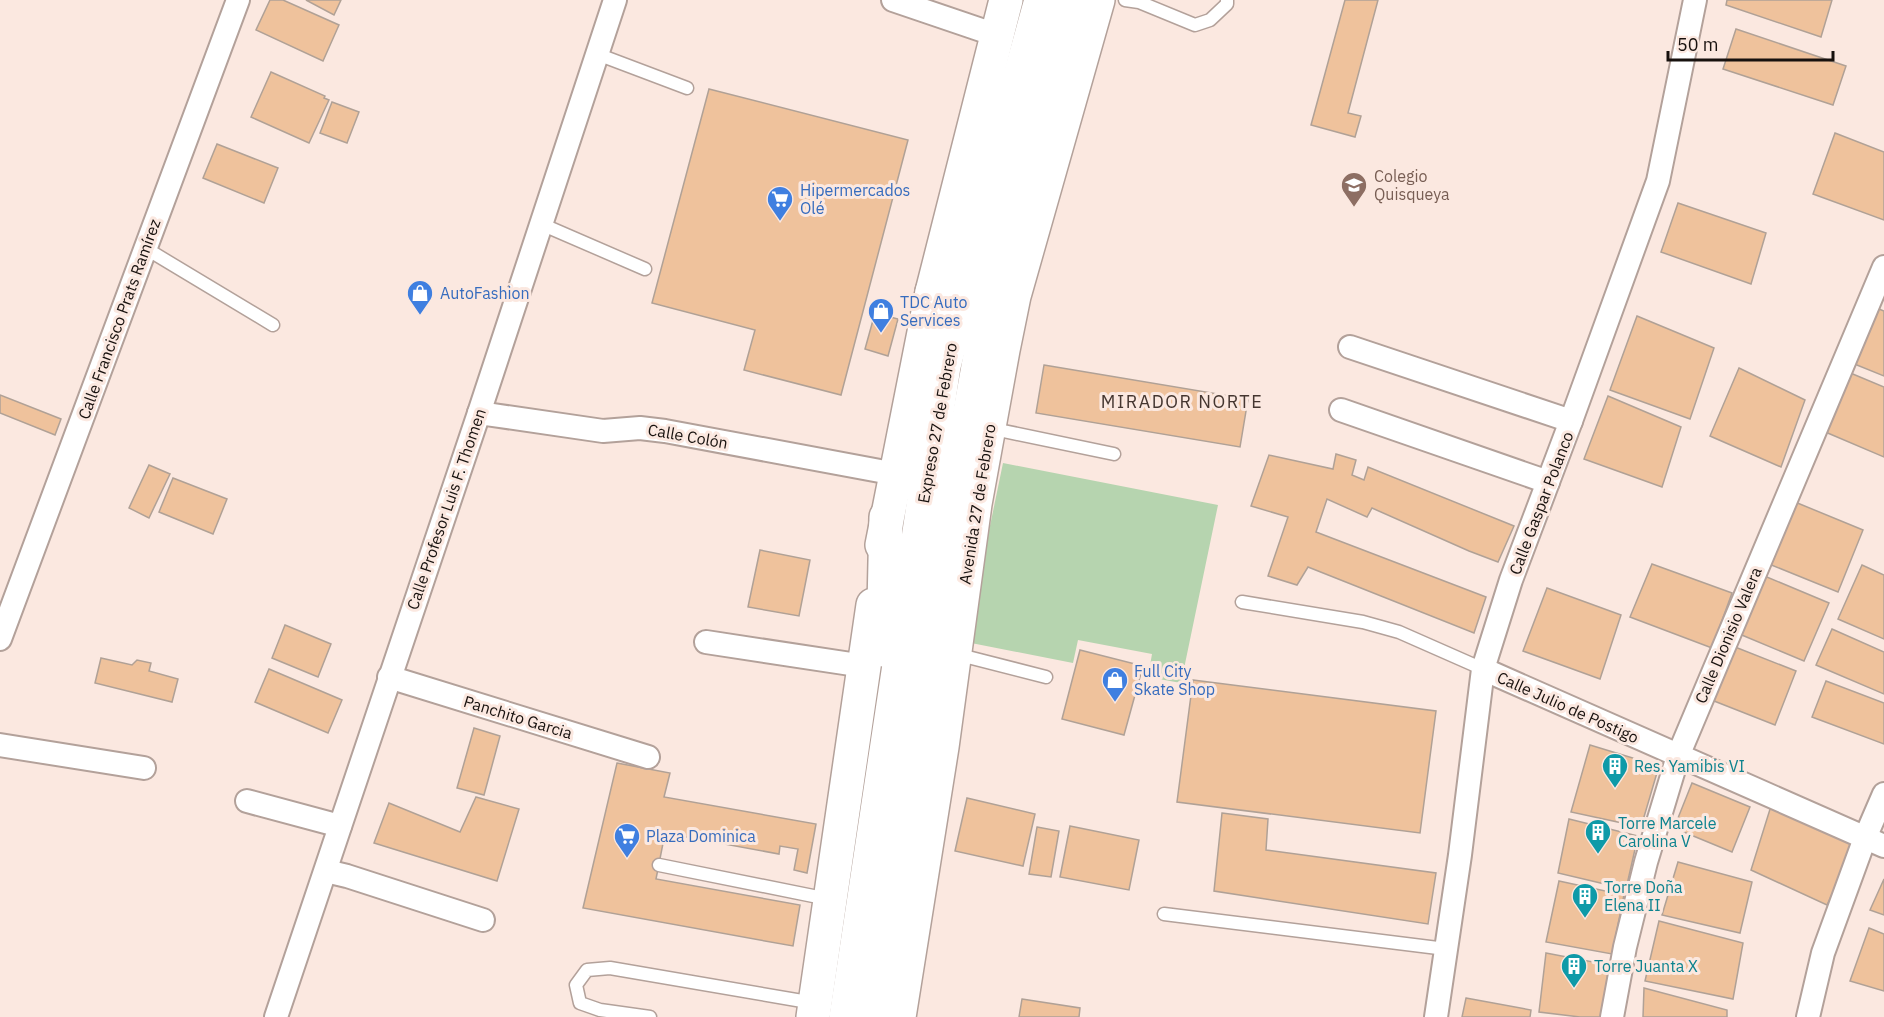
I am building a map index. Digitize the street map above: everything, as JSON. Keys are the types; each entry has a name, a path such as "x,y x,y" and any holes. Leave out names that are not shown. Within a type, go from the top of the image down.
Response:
{"main road":[{"path":"814,1010 886,517 932,292 1006,0"},
{"name":"Expreso 27 de Febrero","path":"895,781 949,527 1029,88 1041,0"},
{"name":"Expreso 27 de Febrero","path":"1029,88 1067,0"},
{"name":"Avenida 27 de Febrero","path":"899,1017 940,759 975,504 988,428 1014,296 1098,0"},
{"path":"932,292 1029,88"},
{"path":"1014,296 1029,88"},
{"path":"846,1017 875,832 895,781 975,504"},
{"path":"870,1017 895,781 886,517"}],"street":[{"name":"Calle Francisco Prats Ramírez","path":"0,639 238,0"},
{"name":"Calle Profesor Luis F. Thomen","path":"276,1017 615,0"},
{"path":"893,0 996,34"},
{"name":"Calle Gaspar Polanco","path":"1436,1017 1483,669 1511,580 1658,181 1695,0"},
{"name":"Calle Dionisio Valera","path":"1612,1017 1625,948 1646,861 1678,756 1884,267"},
{"path":"1350,347 1571,421"},
{"path":"1341,410 1548,482"},
{"name":"Calle Colón","path":"479,413 603,431 640,428 657,430 896,474"},
{"path":"706,642 864,666"},
{"name":"Calle Julio de Postigo","path":"1483,669 1874,842"},
{"name":"Panchito Garcia","path":"389,677 651,763"},
{"path":"0,745 144,768"},
{"path":"1808,1017 1823,953 1874,842 1884,794"},
{"path":"247,801 340,826"},
{"path":"326,871 483,920"}],"lane":[{"path":"1125,0 1139,2 1195,25 1210,21 1227,4 1227,0"},
{"path":"597,54 687,88"},
{"path":"541,224 645,269"},
{"path":"146,248 273,325"},
{"path":"988,428 1114,454"},
{"path":"1242,602 1363,622 1399,632 1483,669"},
{"path":"954,654 1046,677"},
{"path":"659,864 831,899"},
{"path":"1164,914 1446,950"},
{"path":"650,1017 600,1010 580,1003 576,985 587,970 610,968 814,1010"}],"green space":[{"path":"1003,463 1218,505 1181,683 1148,677 1152,654 1078,640 1073,663 966,642"}],"building":[{"path":"270,0 283,0 339,25 323,61 256,30"},
{"path":"306,0 341,0 334,15"},
{"path":"1345,0 1378,0 1348,113 1361,116 1355,137 1311,125"},
{"path":"1727,0 1832,0 1821,37 1726,5"},
{"path":"1736,29 1846,66 1833,105 1723,69"},
{"path":"271,72 325,96 324,98 329,100 309,143 251,117"},
{"name":"Hipermercados Olé","path":"709,89 908,140 841,395 744,370 755,330 652,303"},
{"path":"332,102 359,112 347,143 320,133"},
{"path":"1835,133 1884,152 1884,220 1813,194"},
{"path":"217,144 278,168 264,203 203,178"},
{"path":"1678,203 1766,233 1751,284 1661,252"},
{"path":"1874,307 1884,311 1884,376 1852,363"},
{"name":"TDC Auto Services","path":"875,313 898,319 888,356 865,349"},
{"path":"1637,316 1714,348 1690,419 1610,390"},
{"path":"1044,365 1248,399 1240,447 1036,413"},
{"path":"1739,368 1805,400 1781,467 1710,436"},
{"path":"1848,372 1884,387 1884,457 1823,431"},
{"path":"0,395 61,419 55,435 0,413"},
{"path":"1608,396 1681,427 1662,487 1584,459"},
{"path":"1336,454 1356,460 1352,475 1364,480 1368,467 1514,526 1498,562 1372,508 1367,517 1327,499 1316,532 1486,597 1474,633 1308,567 1297,585 1268,576 1288,517 1251,506 1269,455 1333,469"},
{"path":"149,465 170,474 149,518 129,508"},
{"path":"173,478 227,499 213,534 159,512"},
{"path":"1795,502 1863,530 1838,592 1769,564"},
{"path":"760,550 810,560 799,616 748,607"},
{"path":"1652,564 1732,593 1712,648 1630,617"},
{"path":"1862,565 1884,575 1884,639 1838,619"},
{"path":"1762,575 1829,603 1804,661 1737,633"},
{"path":"1547,588 1621,615 1600,679 1523,651"},
{"path":"285,625 331,644 318,677 272,658"},
{"path":"1832,629 1884,652 1884,694 1816,665"},
{"path":"1730,645 1796,671 1775,725 1709,699"},
{"path":"1080,650 1143,666 1124,735 1062,719"},
{"path":"101,658 132,665 137,660 151,663 149,671 178,679 172,702 95,683"},
{"path":"269,669 342,700 328,733 255,702"},
{"path":"1193,680 1436,711 1420,833 1177,802"},
{"path":"1826,681 1884,703 1884,744 1812,717"},
{"path":"474,728 500,736 484,795 457,788"},
{"name":"Res. Yamibis VI","path":"1590,745 1659,766 1641,827 1571,812"},
{"name":"Plaza Dominica","path":"617,763 670,773 664,797 816,824 807,873 794,870 798,849 780,846 779,854 665,833 656,879 800,905 793,946 583,908"},
{"path":"1692,783 1750,807 1732,852 1674,828"},
{"path":"476,797 519,809 497,881 374,843 389,803 460,832"},
{"path":"967,798 1035,814 1023,866 955,851"},
{"path":"1771,806 1857,841 1827,905 1751,870"},
{"path":"1222,813 1268,819 1266,850 1436,873 1428,924 1214,891"},
{"name":"Torre Marcele Carolina V","path":"1569,819 1638,836 1626,889 1558,873"},
{"path":"1070,826 1139,840 1129,890 1060,877"},
{"path":"1037,827 1059,831 1051,877 1029,874"},
{"path":"1678,862 1752,882 1740,933 1662,915"},
{"path":"1884,879 1884,915 1870,910"},
{"name":"Torre Doña Elena II","path":"1559,881 1624,895 1612,954 1546,942"},
{"path":"1659,921 1743,943 1733,999 1645,981"},
{"path":"1869,928 1884,934 1884,991 1850,981"},
{"name":"Torre Juanta X","path":"1546,953 1609,965 1602,1017 1539,1012"},
{"path":"1644,988 1727,1010 1727,1017 1643,1017"},
{"path":"1466,998 1531,1010 1530,1017 1462,1017"},
{"path":"1022,999 1080,1008 1079,1017 1019,1017"}],"place":[{"name":"Colegio Quisqueya","path":"1354,208"},
{"name":"Hipermercados Olé","path":"780,222"},
{"name":"AutoFashion","path":"420,316"},
{"name":"TDC Auto Services","path":"881,334"},
{"name":"Full City Skate Shop","path":"1115,703"},
{"name":"Res. Yamibis VI","path":"1615,789"},
{"name":"Torre Marcele Carolina V","path":"1598,855"},
{"name":"Plaza Dominica","path":"627,859"},
{"name":"Torre Doña Elena II","path":"1585,919"},
{"name":"Torre Juanta X","path":"1574,989"}],"district":[{"name":"MIRADOR NORTE","path":"1182,402"}]}
